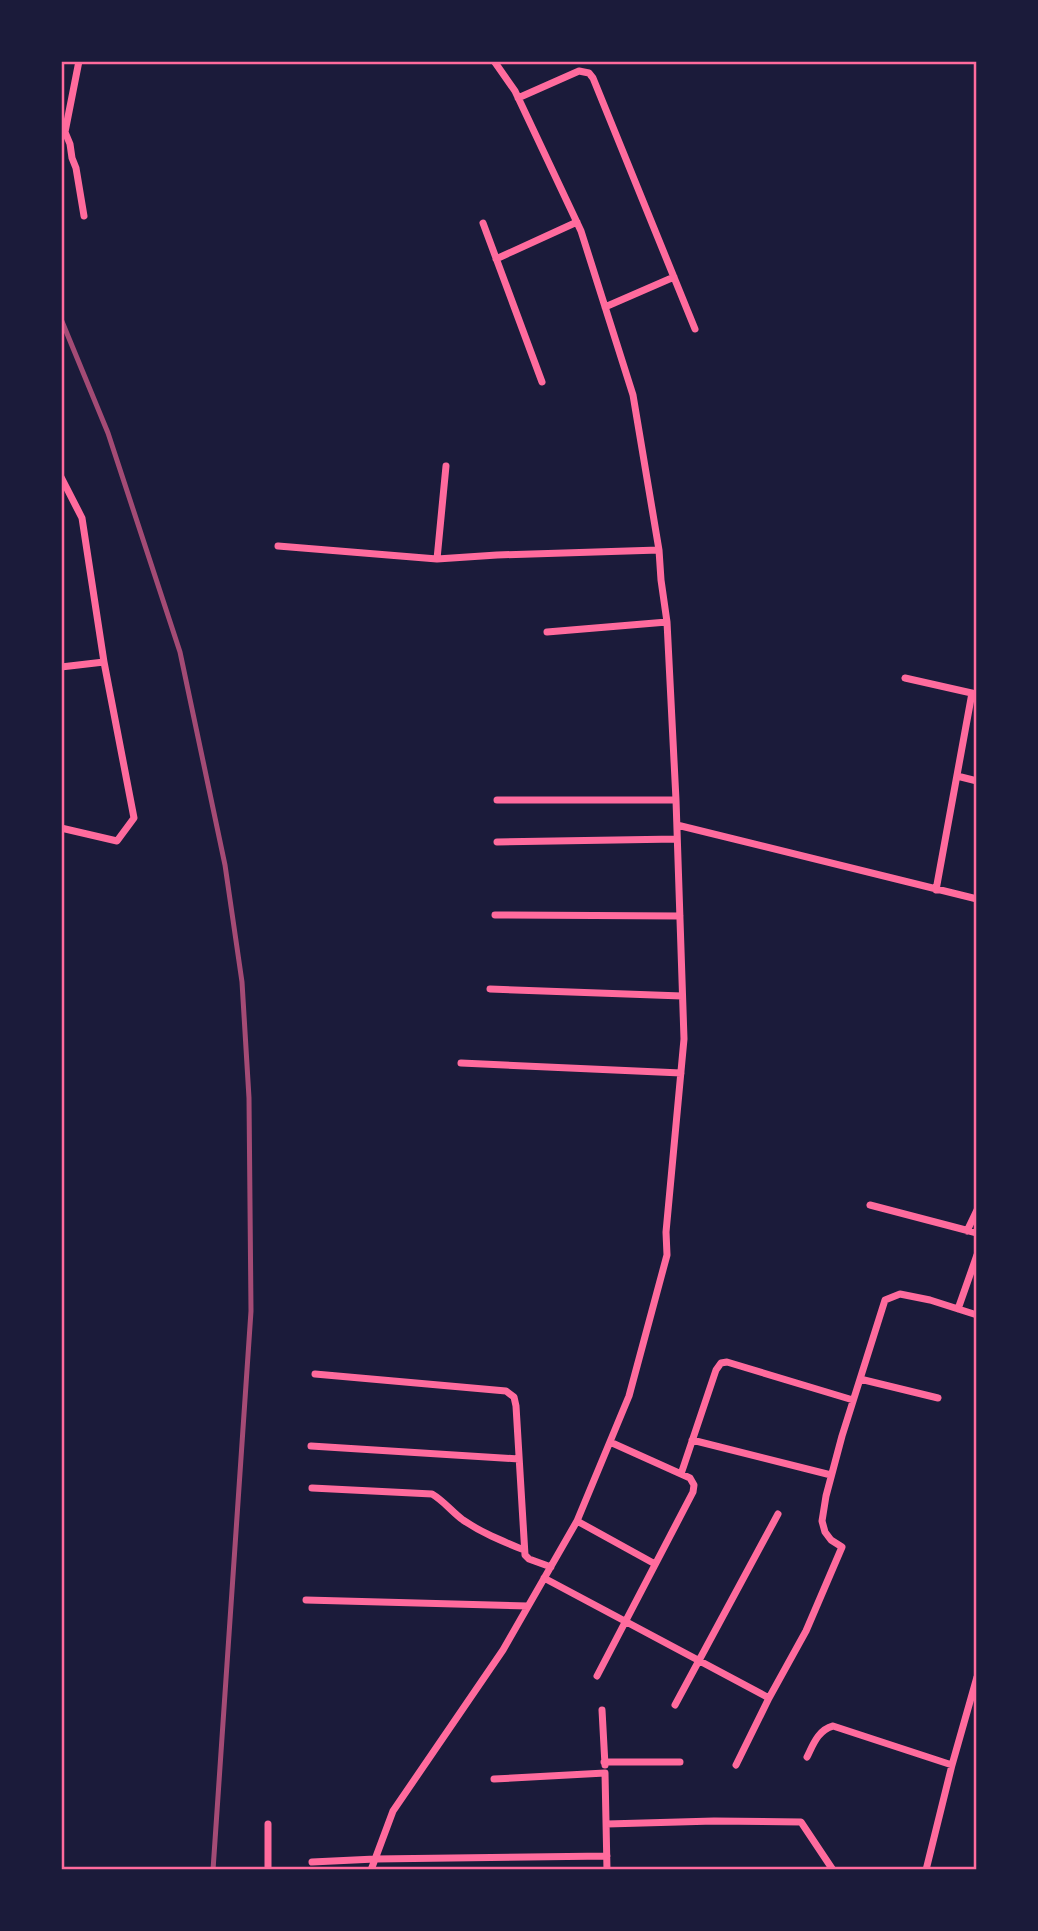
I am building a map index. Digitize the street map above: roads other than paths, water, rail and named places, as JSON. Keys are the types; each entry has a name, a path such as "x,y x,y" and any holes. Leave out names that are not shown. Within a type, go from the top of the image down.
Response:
{"street":[{"path":"79,61 65,132 76,168 85,216"},
{"path":"371,1870 393,1811 503,1650 577,1521 629,1396 667,1255 666,1232 684,1039 667,622 659,550 633,395 576,222 518,98 494,61"},
{"path":"518,98 579,71 589,73 593,78 695,329"},
{"path":"496,259 576,222"},
{"path":"483,223 542,382"},
{"path":"605,307 674,277"},
{"path":"437,559 446,466"},
{"path":"61,477 82,518 104,662 134,818 117,841 61,828"},
{"path":"278,546 437,559 659,550"},
{"path":"547,632 667,622"},
{"path":"61,667 104,662"},
{"path":"905,678 974,694 936,890"},
{"path":"957,776 977,781"},
{"path":"496,800 676,800"},
{"path":"677,825 977,899"},
{"path":"497,842 677,839"},
{"path":"495,915 680,916"},
{"path":"489,989 682,996"},
{"path":"461,1063 681,1073"},
{"path":"870,1205 977,1233"},
{"path":"967,1231 977,1210"},
{"path":"958,1309 977,1255"},
{"path":"736,1765 806,1631 842,1547 831,1540 822,1521 831,1475 885,1300 900,1294 977,1315"},
{"path":"681,1474 716,1370 721,1363 727,1362 853,1400"},
{"path":"315,1374 506,1391 513,1397 516,1406 525,1556 551,1567"},
{"path":"860,1379 938,1398"},
{"path":"692,1440 831,1475"},
{"path":"597,1676 693,1492 694,1485 690,1478 610,1441"},
{"path":"311,1446 519,1459"},
{"path":"312,1488 432,1494 487,1535 524,1550"},
{"path":"675,1705 778,1514"},
{"path":"577,1521 655,1564"},
{"path":"544,1578 769,1698"},
{"path":"306,1600 528,1606"},
{"path":"926,1870 977,1677"},
{"path":"602,1710 607,1870"},
{"path":"807,1757 819,1734 833,1726 952,1765"},
{"path":"604,1762 680,1762"},
{"path":"494,1779 605,1773"},
{"path":"607,1824 801,1822 833,1870"},
{"path":"268,1824 268,1870"},
{"path":"312,1862 375,1858 607,1856"}],"railway":[{"path":"61,319 108,433 180,652 225,865 242,982 249,1098 251,1311 213,1870"}]}
